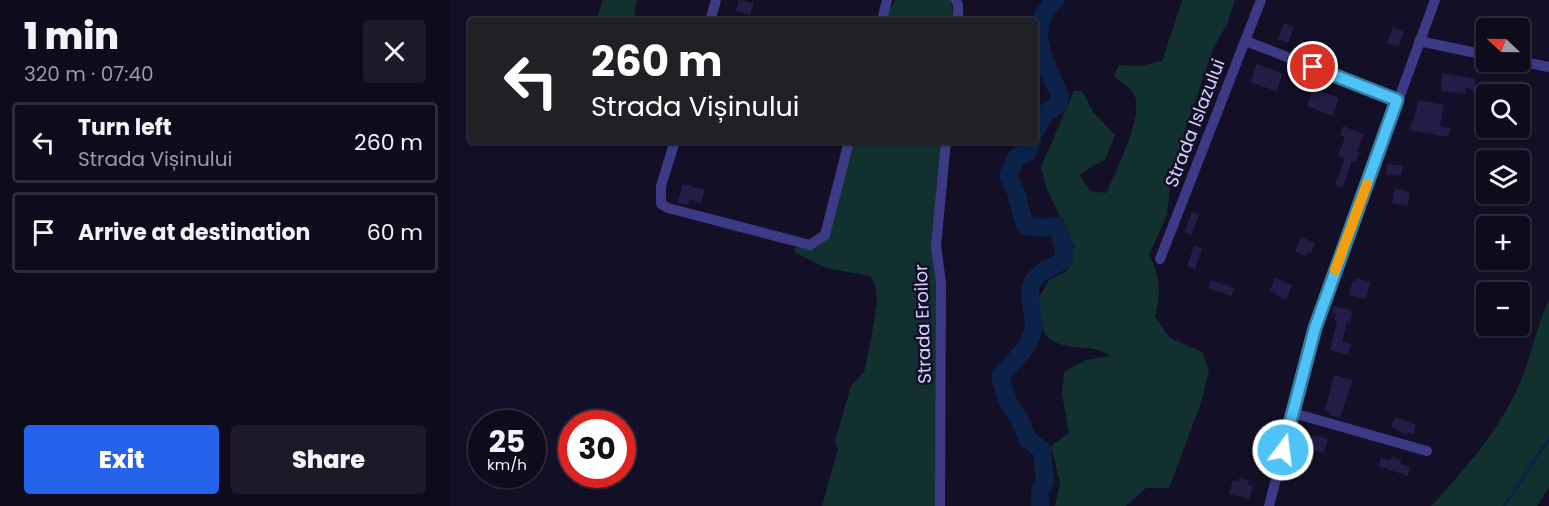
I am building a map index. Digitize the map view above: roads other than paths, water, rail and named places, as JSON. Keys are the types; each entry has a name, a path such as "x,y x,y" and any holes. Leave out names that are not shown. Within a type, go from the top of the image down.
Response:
{"street":[{"path":"711,18 716,0"},
{"path":"883,18 887,0"},
{"path":"956,0 958,18"},
{"name":"Strada Islazului","path":"1160,259 1261,0"},
{"path":"1269,506 1315,328 1435,0"},
{"path":"1246,41 1397,100"},
{"path":"1419,41 1476,52"},
{"path":"1530,63 1549,67"},
{"path":"674,144 661,186 661,204 668,208 810,245 825,235 848,144"},
{"name":"Strada Eroilor","path":"940,506 941,283 936,246 946,144"},
{"path":"1293,413 1427,451"}],"waterway":[{"path":"1038,126 1045,113 1058,105 1060,97 1044,60 1039,35 1046,11 1056,0"},
{"path":"1031,144 1027,153 1017,156 1008,176 1016,192 1025,226 1041,228 1057,226 1064,248 1064,260 1042,273 1033,282 1030,296 1034,325 1031,337 1020,355 1000,376 1008,402 1019,417 1027,439 1042,450 1045,481 1040,493 1040,506"},
{"path":"1504,506 1549,439"}]}
